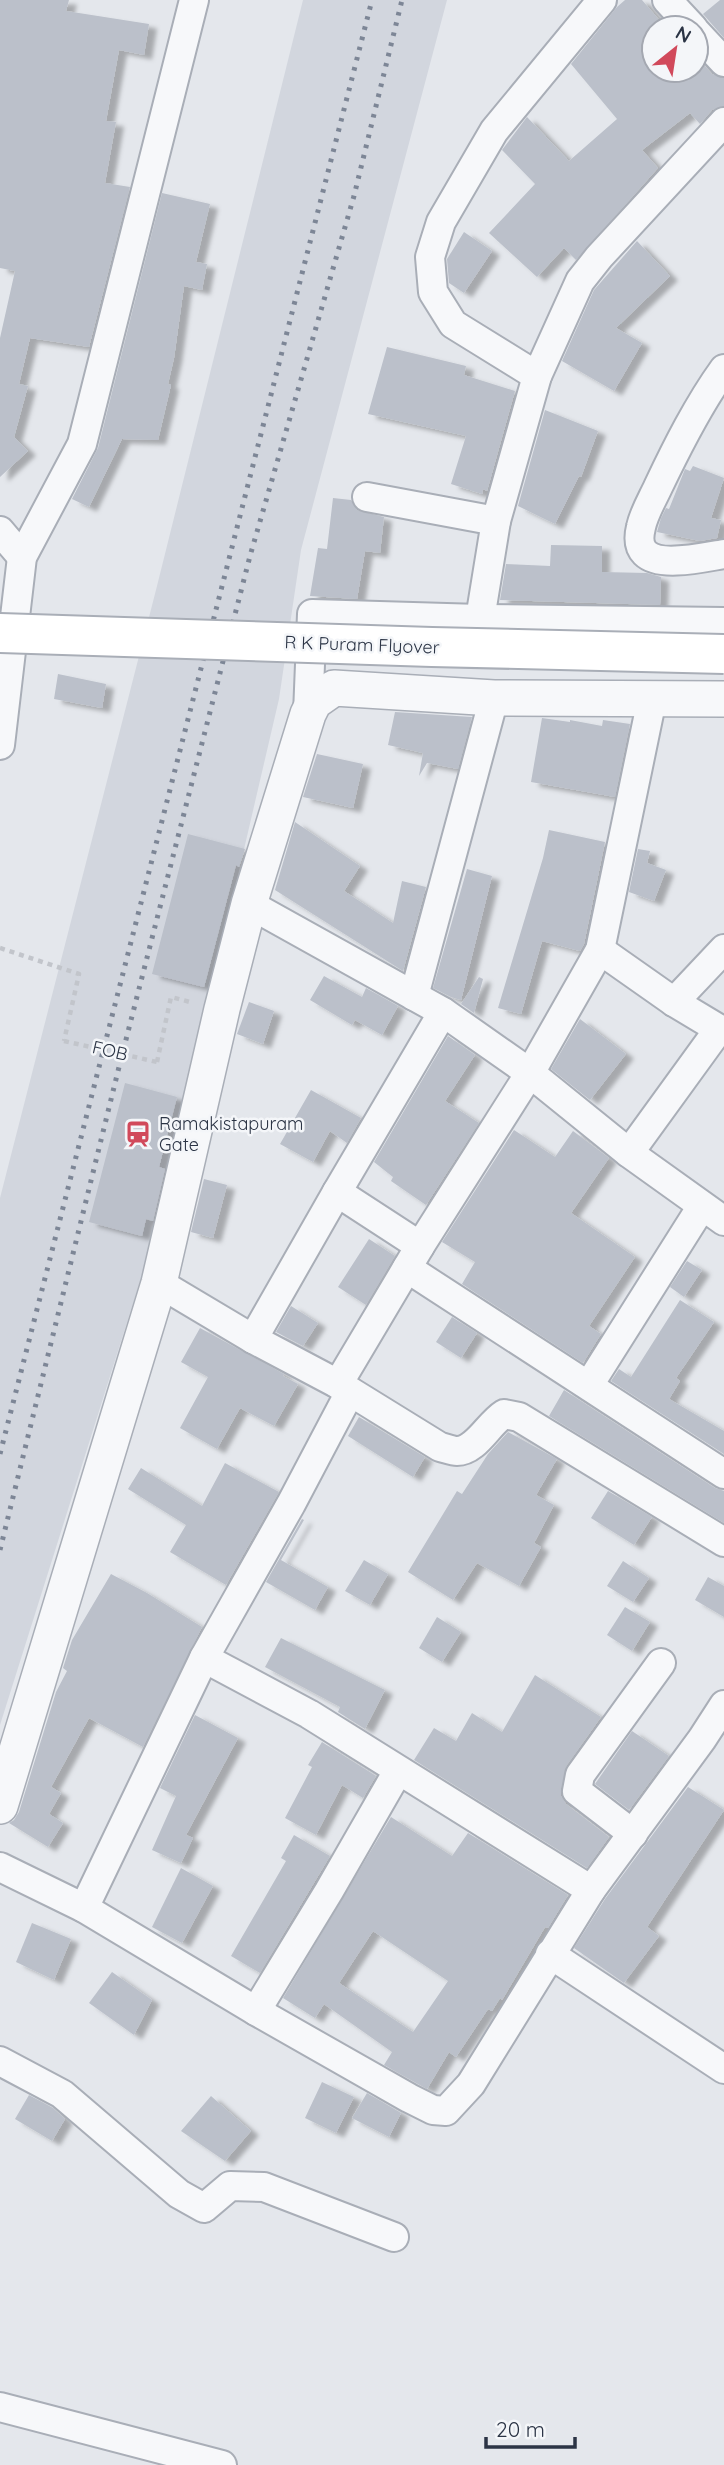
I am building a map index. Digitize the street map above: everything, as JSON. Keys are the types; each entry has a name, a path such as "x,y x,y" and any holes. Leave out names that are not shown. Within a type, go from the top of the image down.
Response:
{"main road":[{"name":"R K Puram Flyover","path":"0,633 724,654"}],"street":[{"path":"0,745 8,587 82,444 194,0"},
{"path":"537,376 453,324 433,292 430,257 440,222 494,131 602,0"},
{"path":"667,0 680,14"},
{"path":"710,47 724,62"},
{"path":"480,619 496,521 537,376 580,281 724,122"},
{"path":"724,369 671,460 641,528 640,543 645,553 658,560 694,559 724,554"},
{"path":"367,497 496,521"},
{"path":"0,531 22,556"},
{"path":"308,714 312,614 724,622"},
{"path":"0,1806 159,1283 249,904 314,702 334,688 494,698 724,699"},
{"path":"414,996 494,698"},
{"path":"84,1908 204,1658 291,1504 344,1388 413,1257 530,1073 600,950 652,699"},
{"path":"249,904 443,1012 530,1073 629,1153 713,1213 589,1385"},
{"path":"674,1002 724,949"},
{"path":"600,950 674,1002 722,1030 629,1153"},
{"path":"253,1339 443,1012"},
{"path":"337,1192 413,1257 589,1385 724,1474"},
{"path":"159,1283 253,1339 344,1388 440,1447 456,1451 471,1447 497,1418 504,1414 519,1417 724,1542"},
{"path":"204,1658 309,1714 591,1890"},
{"path":"633,1834 577,1791 577,1785 580,1775 661,1662"},
{"path":"0,1867 84,1908 256,2011 409,2098 433,2110 446,2110 471,2084 591,1890 724,1705"},
{"path":"256,2011 398,1771"},
{"path":"550,1954 724,2069"},
{"path":"0,2061 62,2094 179,2194 204,2208 230,2186 264,2187 394,2237"},
{"path":"0,2407 222,2465"}],"path":[{"name":"FOB","path":"0,948 79,974 64,1041 157,1062 171,997"}],"shaded area":[{"path":"303,0 447,0 301,550 279,699 153,1240 0,1725 0,1198 157,586"}],"building":[{"path":"0,0 69,0 66,11 149,24 144,55 119,50 106,121 116,122 105,183 130,187 89,347 30,338 19,384 28,386 14,437 28,451 0,477 0,338 15,271 0,268"},
{"path":"625,0 642,0 654,14 640,14 640,84 710,84 710,72 724,78 724,106 712,110 700,124 690,113 642,150 658,168 576,260 564,248 537,277 489,233 535,184 502,150 527,117 569,161 617,119 571,64"},
{"path":"720,0 724,0 724,38 710,22 710,14 703,14"},
{"path":"162,193 210,204 196,262 207,264 202,290 184,286 168,384 171,385 158,440 122,439 89,507 72,499 98,448"},
{"path":"464,232 492,251 464,293 449,283 447,259"},
{"path":"637,241 670,276 616,328 642,343 614,391 562,361 594,290"},
{"path":"387,347 466,366 464,375 515,391 487,491 483,489 482,494 451,484 466,436 368,414"},
{"path":"545,410 598,431 581,477 579,476 555,524 518,506"},
{"path":"693,466 724,478 711,518 721,520 717,538 700,541 657,532 685,469 690,471"},
{"path":"333,498 351,500 357,510 384,517 380,553 365,551 357,599 310,596 318,548 327,549"},
{"path":"551,545 602,546 602,572 647,573 661,577 660,605 500,600 506,564 550,566"},
{"path":"58,674 106,684 102,708 54,699"},
{"path":"395,712 472,717 458,769 427,763 419,776 423,753 388,745"},
{"path":"542,718 602,726 603,720 630,724 615,797 531,782"},
{"path":"317,754 363,764 353,808 303,797"},
{"path":"295,822 360,866 344,891 393,923 402,881 426,887 403,971 275,890"},
{"path":"549,830 605,842 584,944 580,951 542,941 521,1014 498,1008"},
{"path":"188,834 245,849 239,867 236,865 204,987 152,974"},
{"path":"638,849 650,851 647,863 666,870 654,901 629,892"},
{"path":"467,869 492,876 461,1000 433,988"},
{"path":"324,976 362,997 366,988 398,1006 382,1035 355,1020 352,1025 310,1000"},
{"path":"479,977 483,979 474,1013 461,1004"},
{"path":"249,1002 274,1011 263,1044 237,1034"},
{"path":"580,1019 626,1054 590,1100 551,1069"},
{"path":"448,1036 475,1055 445,1101 479,1123 426,1205 391,1181 393,1177 374,1162"},
{"path":"125,1083 177,1097 159,1167 165,1169 153,1221 146,1219 142,1236 89,1222"},
{"path":"311,1090 361,1118 347,1143 330,1131 313,1162 280,1144"},
{"path":"514,1130 555,1157 573,1131 609,1158 571,1213 635,1257 589,1326 601,1334 583,1363 462,1284 475,1262 442,1242"},
{"path":"204,1179 227,1185 213,1238 191,1232"},
{"path":"369,1239 395,1256 366,1305 338,1287"},
{"path":"687,1261 702,1270 684,1297 670,1287"},
{"path":"680,1300 714,1322 676,1378 680,1381 669,1399 724,1431 724,1454 611,1381 619,1369 631,1377"},
{"path":"291,1306 318,1323 303,1346 276,1332"},
{"path":"452,1317 477,1333 461,1358 436,1342"},
{"path":"200,1328 298,1384 274,1426 240,1408 217,1449 180,1428 208,1377 181,1362"},
{"path":"564,1390 715,1488 724,1491 724,1523 549,1416"},
{"path":"359,1417 425,1457 413,1477 348,1436"},
{"path":"508,1432 557,1459 536,1495 554,1505 534,1543 541,1547 519,1586 477,1563 453,1600 408,1572 457,1491 462,1494 488,1454"},
{"path":"225,1463 279,1492 226,1585 170,1552 186,1525 128,1489 141,1468 202,1506"},
{"path":"608,1491 652,1517 634,1545 591,1518"},
{"path":"302,1519 304,1520 281,1560 328,1587 315,1610 266,1582"},
{"path":"364,1560 388,1574 370,1605 345,1591"},
{"path":"623,1561 649,1578 633,1602 607,1586"},
{"path":"111,1574 202,1627 143,1747 89,1718 51,1787 61,1793 49,1814 63,1823 48,1847 9,1823 19,1812 56,1692 67,1671 63,1668 72,1640"},
{"path":"708,1577 724,1586 724,1617 695,1600"},
{"path":"625,1607 650,1622 632,1651 607,1635"},
{"path":"437,1617 461,1632 442,1662 419,1648"},
{"path":"281,1638 385,1690 365,1729 338,1712 340,1707 265,1667"},
{"path":"535,1675 601,1717 567,1765 561,1788 561,1796 566,1804 609,1837 587,1868 414,1760 434,1728 456,1741 472,1713 502,1732"},
{"path":"195,1715 238,1738 186,1835 193,1838 181,1863 152,1850 176,1796 160,1788"},
{"path":"632,1731 669,1756 629,1810 595,1784"},
{"path":"322,1742 376,1776 363,1798 342,1785 316,1835 285,1818 312,1767 308,1765"},
{"path":"688,1787 724,1810 647,1927 659,1936 624,1983 574,1948 605,1899"},
{"path":"391,1817 452,1856 468,1833 568,1895 548,1928 545,1927 502,2000 500,1998 492,2011 488,2009 456,2057 449,2052 427,2089 384,2065 392,2052 324,2004 315,2018 283,1998","holes":["373,1931 448,1981 413,2032 339,1983"]},
{"path":"294,1835 330,1856 260,1973 231,1956 286,1861 281,1858"},
{"path":"181,1868 213,1886 182,1943 152,1927"},
{"path":"32,1923 71,1939 54,1980 16,1962"},
{"path":"112,1972 152,2000 134,2035 89,2003"},
{"path":"322,2082 354,2097 336,2133 305,2118"},
{"path":"367,2093 401,2113 389,2137 352,2118"},
{"path":"29,2095 53,2108 65,2119 52,2141 15,2119"},
{"path":"211,2096 251,2131 225,2161 181,2131"}],"railway":[{"path":"0,1454 372,0"},
{"path":"0,1550 120,1063 250,556 354,196 402,0"}],"place":[{"name":"Ramakistapuram Gate","path":"138,1134"}]}
